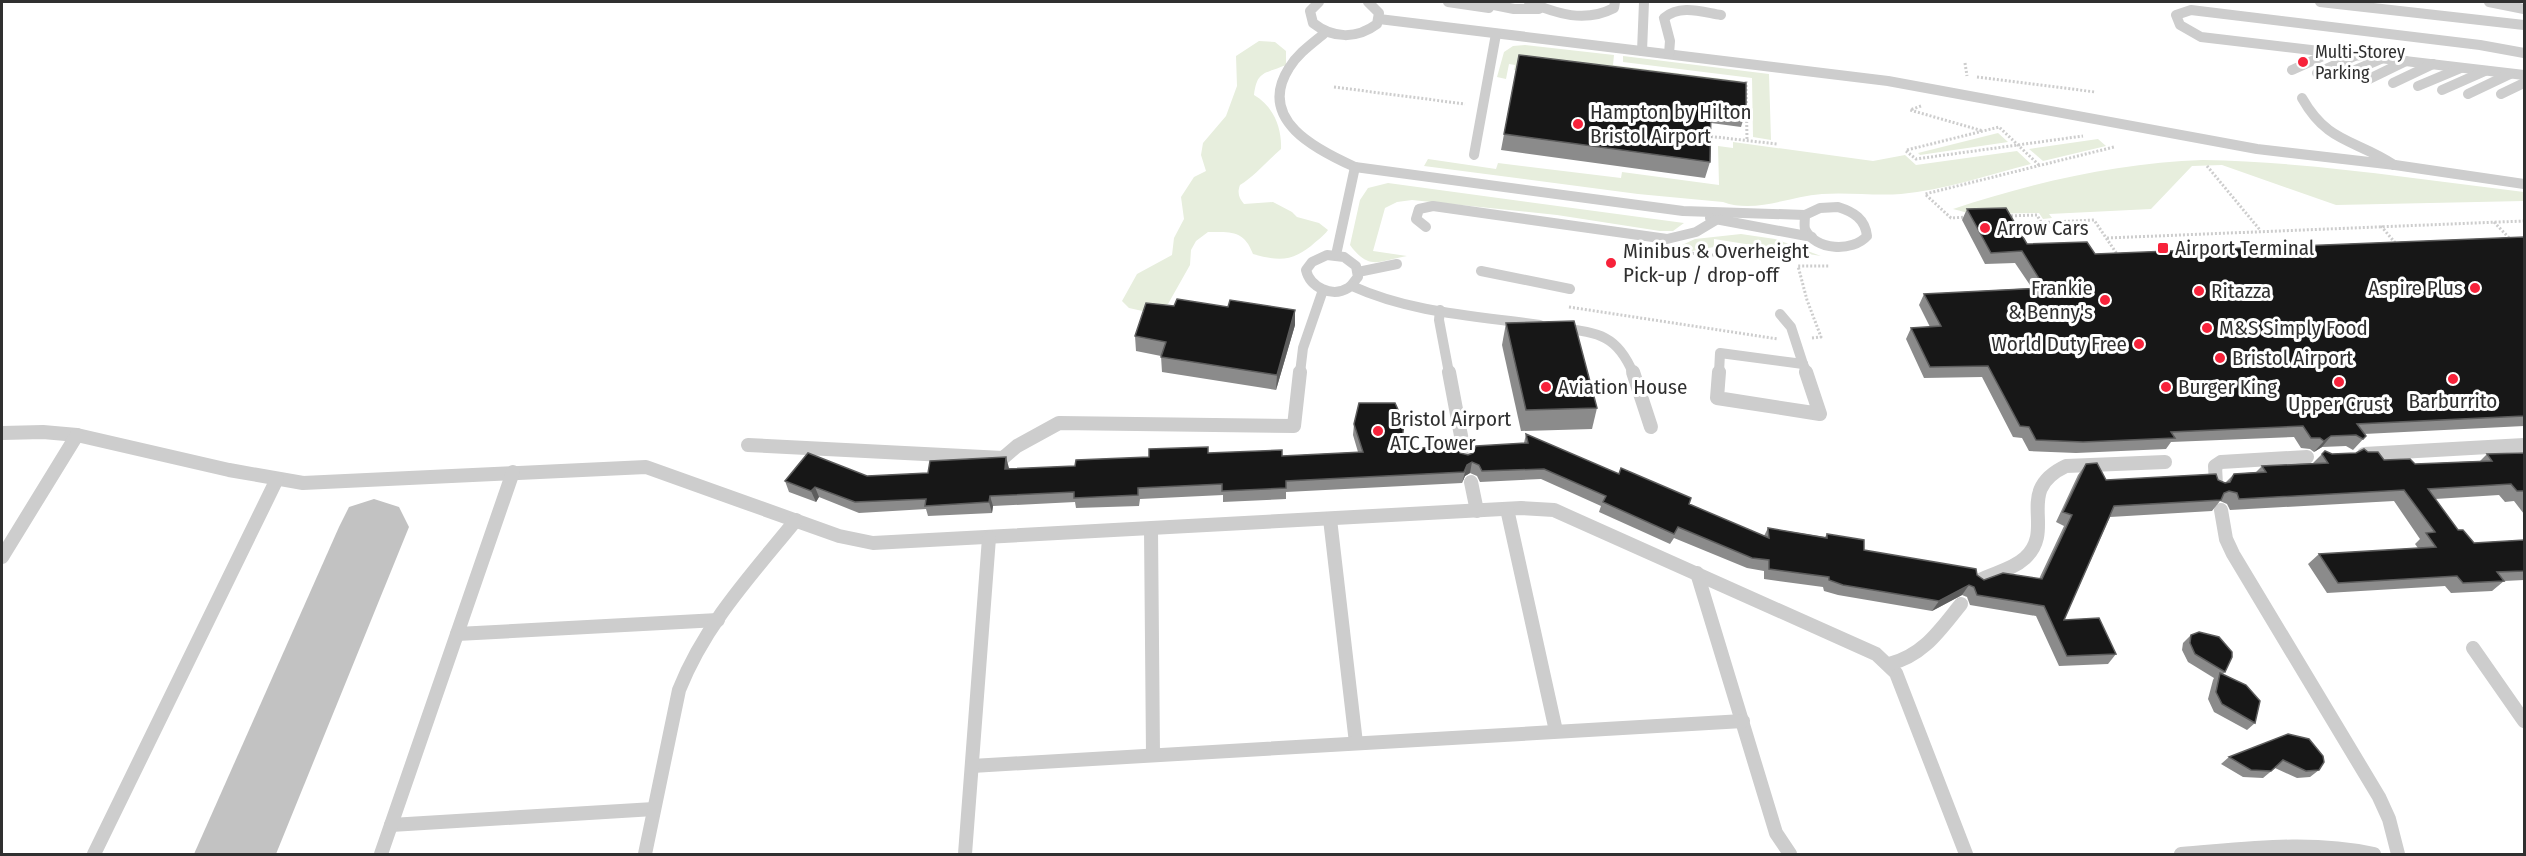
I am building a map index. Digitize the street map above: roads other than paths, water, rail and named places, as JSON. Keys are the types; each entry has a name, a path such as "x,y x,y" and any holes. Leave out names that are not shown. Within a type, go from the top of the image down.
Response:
{"lane":[{"path":"1319,2 1313,6 1310,17 1318,28 1326,32 1345,36 1364,33 1371,29 1379,19"},
{"path":"1368,2 1376,8 1379,19"},
{"path":"1448,2 1493,9 1546,9"},
{"path":"1479,2 1514,9"},
{"path":"1529,2 1546,9 1589,17 1605,14 1614,8 1615,2"},
{"path":"1642,51 1644,2"},
{"path":"2320,2 2524,25"},
{"path":"2489,2 2524,9"},
{"path":"1669,54 1670,41 1664,18 1668,13 1675,10 1686,10 1721,15"},
{"path":"2524,53 2480,45 2191,10 2176,15 2180,25 2201,37 2524,75"},
{"path":"1379,19 1888,81 2257,149 2395,165 2524,184"},
{"path":"1326,32 1289,67 1280,85 1279,104 1290,127 1311,145 1355,167 1683,211 1805,215 1820,207 1844,209 1860,218 1868,232 1866,239 1859,245 1845,248 1834,247 1812,237 1716,220 1683,211"},
{"path":"1474,155 1496,34"},
{"path":"2292,70 2332,52"},
{"path":"2318,73 2358,55"},
{"path":"2341,76 2383,58"},
{"path":"2367,80 2407,61"},
{"path":"2393,83 2434,64"},
{"path":"2418,86 2463,67"},
{"path":"2442,90 2487,70"},
{"path":"2468,94 2512,73"},
{"path":"2501,94 2524,83"},
{"path":"2302,98 2309,113 2321,128 2348,144 2377,152 2395,165"},
{"path":"1336,255 1355,167"},
{"path":"1426,227 1416,219 1419,209 1433,206 1666,239 1696,232 1716,220"},
{"path":"1805,215 1804,228 1812,237"},
{"path":"1327,255 1336,255 1351,261 1358,272 1358,277 1352,286 1339,291 1323,290 1310,282 1306,271 1312,261 1327,255"},
{"path":"1358,272 1397,264"},
{"path":"1481,270 1570,289"},
{"path":"1352,286 1367,294 1440,310 1606,337 1615,342 1627,357 1651,427"},
{"path":"748,445 1003,458 1017,446 1059,423 1294,426 1303,348 1323,290"},
{"path":"1440,310 1439,320 1465,457"},
{"path":"1780,314 1791,327 1804,364 1820,414 1717,398 1720,352 1804,364"},
{"path":"2,433 43,432 77,435 229,470 303,483 646,467 849,539 873,543 1533,507 1554,510 1876,654 1889,664 1896,673 1966,855"},
{"path":"2,557 77,435"},
{"path":"2361,454 2524,445"},
{"path":"2216,485 2216,466 2221,462 2307,457"},
{"path":"1978,580 2014,566 2030,553 2037,529 2041,482 2050,471 2066,466 2165,462"},
{"path":"381,855 513,472"},
{"path":"94,855 277,479"},
{"path":"1471,482 1478,511"},
{"path":"1507,509 1556,731"},
{"path":"2221,510 2226,539 2233,554 2379,797 2389,819 2398,855"},
{"path":"1330,519 1356,743"},
{"path":"645,855 680,690 687,668 718,620 796,520"},
{"path":"1151,529 1154,755"},
{"path":"965,855 989,538"},
{"path":"1697,573 1776,833 1790,855"},
{"path":"1889,664 1903,662 1923,649 1961,604"},
{"path":"457,634 718,620"},
{"path":"2473,648 2524,722"},
{"path":"972,766 1743,722"},
{"path":"391,825 654,809"},
{"path":"2181,855 2316,846 2340,847 2374,855"}],"place":[{"name":"Multi-Storey Parking","path":"2303,62"},
{"name":"Hampton by Hilton Bristol Airport","path":"1578,124"},
{"name":"Arrow Cars","path":"1985,228"},
{"name":"Airport Terminal","path":"2163,248"},
{"name":"Minibus & Overheight Pick-up / drop-off","path":"1611,263"},
{"name":"Aspire Plus","path":"2475,288"},
{"name":"Ritazza","path":"2199,291"},
{"name":"Frankie & Benny's","path":"2105,300"},
{"name":"M&S Simply Food","path":"2207,328"},
{"name":"World Duty Free","path":"2139,344"},
{"name":"Bristol Airport","path":"2220,358"},
{"name":"Barburrito","path":"2453,379"},
{"name":"Upper Crust","path":"2339,382"},
{"name":"Aviation House","path":"1546,387"},
{"name":"Burger King","path":"2166,387"},
{"name":"Bristol Airport ATC Tower","path":"1378,431"}]}
